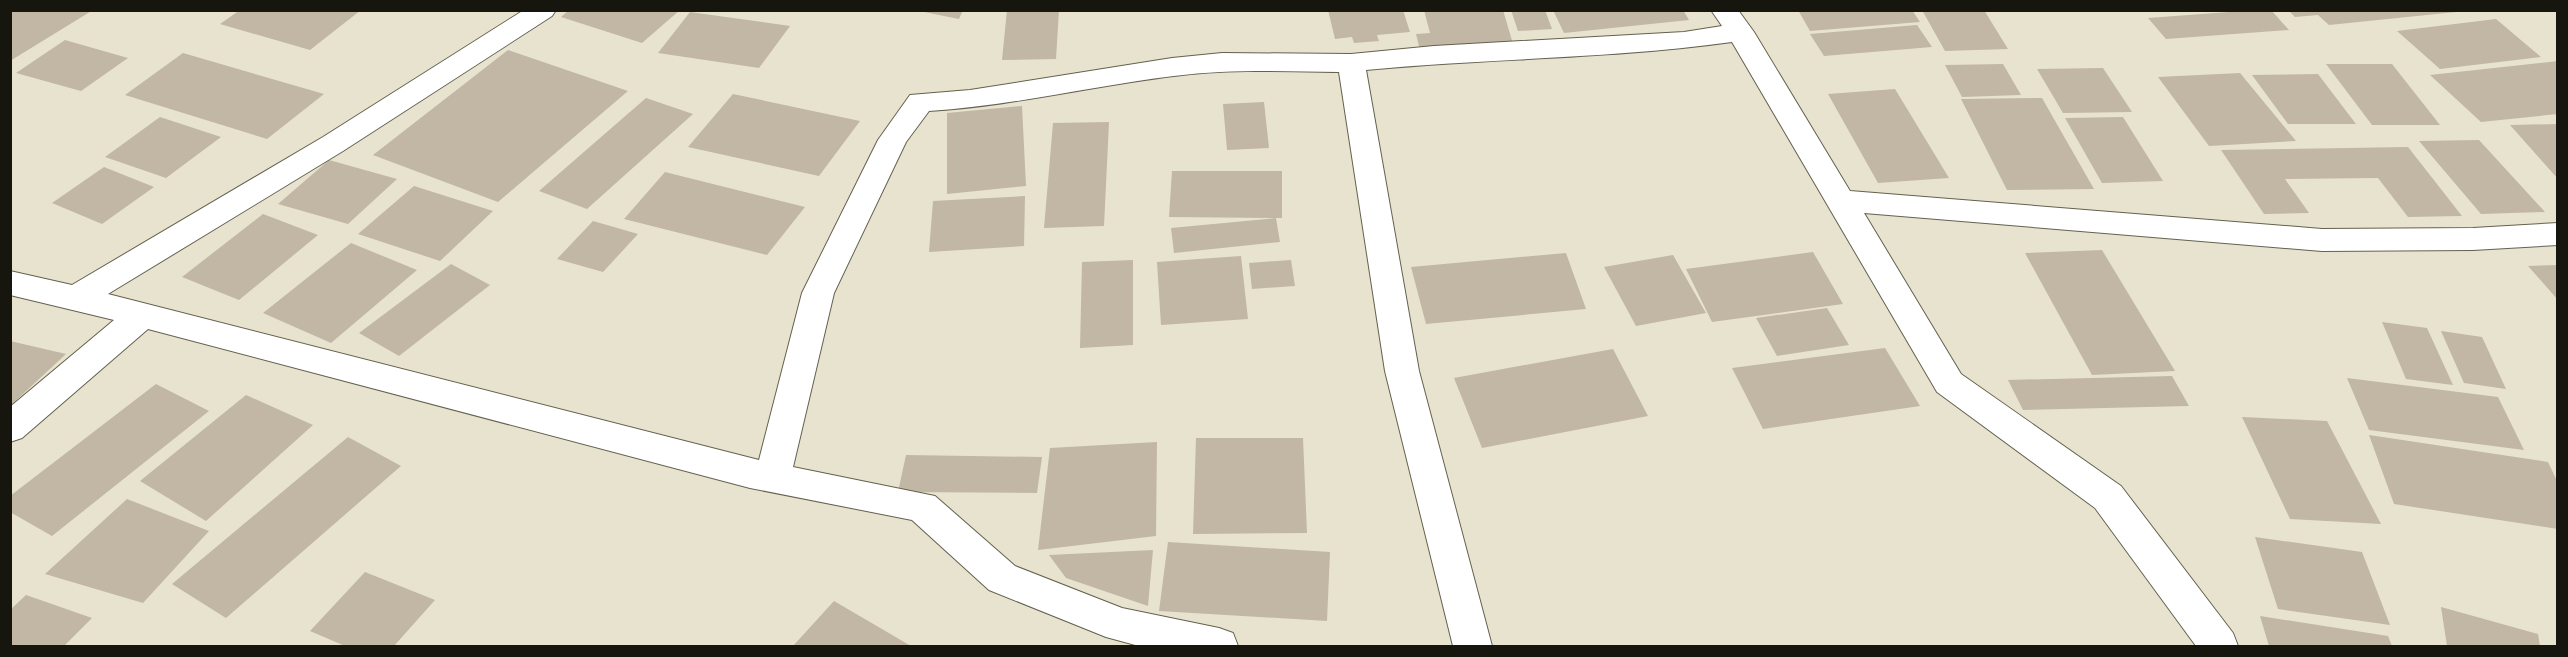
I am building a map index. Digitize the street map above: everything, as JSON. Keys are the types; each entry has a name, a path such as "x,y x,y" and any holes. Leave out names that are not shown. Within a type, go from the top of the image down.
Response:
{"street":[{"path":"76,298 333,144 543,10"},
{"path":"772,478 818,293 893,140 920,102 970,99 1172,67 1222,62 1351,63 1434,54 1684,40 1732,21 1949,383 2108,497 2219,646"},
{"path":"1351,63 1402,371 1473,646"},
{"path":"1840,201 2322,240 2473,239 2558,234"},
{"path":"10,283 76,298 772,478 922,507 1002,578 1120,625 1219,646"},
{"path":"10,428 142,315"}],"building":[{"path":"10,10 93,10 10,61"},
{"path":"240,10 361,10 310,50 220,24"},
{"path":"569,10 680,10 642,43 561,17"},
{"path":"914,10 963,10 959,19"},
{"path":"1007,10 1059,10 1056,59 1002,60"},
{"path":"1328,10 1403,10 1410,32 1377,35 1379,41 1354,43 1352,37 1335,39"},
{"path":"1424,10 1503,10 1513,44 1420,50 1416,34 1430,33"},
{"path":"1511,10 1545,10 1552,29 1518,31"},
{"path":"1553,10 1683,10 1689,20 1564,33"},
{"path":"1798,10 1912,10 1920,22 1810,31"},
{"path":"1922,10 1984,10 2008,49 1945,51"},
{"path":"2271,10 2289,30 2166,39 2148,18"},
{"path":"2288,10 2456,10 2456,12 2329,25 2318,15 2295,17"},
{"path":"690,12 790,26 759,68 658,53"},
{"path":"2496,19 2541,57 2440,69 2397,31"},
{"path":"1917,25 1932,47 1824,56 1810,34"},
{"path":"65,40 128,58 81,91 16,73"},
{"path":"508,50 628,91 498,202 373,155"},
{"path":"183,53 324,94 267,139 125,95"},
{"path":"2558,61 2558,114 2481,122 2430,75"},
{"path":"2003,64 2021,95 1962,97 1945,65"},
{"path":"2326,64 2392,64 2440,125 2372,125"},
{"path":"2103,68 2132,112 2063,113 2037,69"},
{"path":"2240,73 2296,141 2209,146 2158,77"},
{"path":"2318,74 2356,124 2288,124 2252,75"},
{"path":"1895,89 1949,178 1878,183 1828,94"},
{"path":"733,94 860,121 819,176 688,147"},
{"path":"646,98 693,114 587,209 539,191"},
{"path":"2042,98 2094,189 2007,190 1961,99"},
{"path":"1264,102 1269,148 1227,150 1223,104"},
{"path":"1022,106 1026,186 947,194 947,113"},
{"path":"160,117 221,137 166,178 105,157"},
{"path":"2123,117 2163,181 2102,183 2065,118"},
{"path":"1109,122 1104,226 1044,228 1053,123"},
{"path":"2558,124 2558,179 2510,125"},
{"path":"2479,140 2545,212 2481,214 2419,141"},
{"path":"2408,147 2462,216 2408,217 2378,178 2285,179 2309,213 2264,214 2221,150"},
{"path":"329,160 397,179 348,224 278,204"},
{"path":"104,167 154,187 102,224 52,203"},
{"path":"1172,171 1282,171 1282,218 1169,217"},
{"path":"665,172 805,207 767,255 624,219"},
{"path":"414,186 493,211 440,261 358,234"},
{"path":"1025,196 1024,246 929,252 933,201"},
{"path":"263,214 318,235 239,300 182,277"},
{"path":"1276,218 1280,242 1174,253 1171,228"},
{"path":"593,221 638,234 603,272 557,259"},
{"path":"351,243 417,270 331,343 263,313"},
{"path":"2102,250 2175,371 2092,375 2025,253"},
{"path":"1813,252 1843,304 1712,322 1686,269"},
{"path":"1566,253 1586,309 1426,324 1411,267"},
{"path":"1673,255 1706,313 1636,326 1604,267"},
{"path":"1241,256 1248,319 1161,325 1157,262"},
{"path":"1133,260 1133,345 1080,348 1082,262"},
{"path":"1291,260 1295,286 1252,289 1249,263"},
{"path":"451,264 490,285 399,356 359,333"},
{"path":"2558,265 2558,300 2528,266"},
{"path":"1827,308 1849,345 1777,356 1756,318"},
{"path":"2382,322 2427,328 2453,385 2406,379"},
{"path":"2441,331 2482,337 2506,389 2464,383"},
{"path":"10,341 66,354 10,406"},
{"path":"1885,348 1920,406 1763,429 1732,368"},
{"path":"1613,349 1648,416 1482,448 1454,378"},
{"path":"2172,376 2189,406 2023,410 2008,380"},
{"path":"2347,378 2498,397 2524,450 2369,430"},
{"path":"156,384 209,411 52,536 10,512 10,496"},
{"path":"246,395 313,425 206,521 140,481"},
{"path":"2242,417 2327,421 2381,524 2290,519"},
{"path":"2369,435 2548,462 2558,483 2558,529 2394,504"},
{"path":"348,437 401,466 226,618 172,584"},
{"path":"1196,438 1303,438 1307,533 1193,534"},
{"path":"1157,442 1156,536 1038,550 1050,448"},
{"path":"906,455 1042,457 1037,493 898,492"},
{"path":"127,499 209,531 143,603 45,574"},
{"path":"2255,537 2362,552 2390,625 2278,609"},
{"path":"1168,542 1330,552 1327,621 1159,611"},
{"path":"1153,550 1148,606 1066,578 1049,555"},
{"path":"365,572 435,600 394,646 345,646 310,631"},
{"path":"26,595 92,618 64,646 10,646 10,610"},
{"path":"834,601 911,646 793,646"},
{"path":"2441,607 2538,634 2540,646 2447,646"},
{"path":"2260,616 2388,636 2392,646 2269,646"}]}
